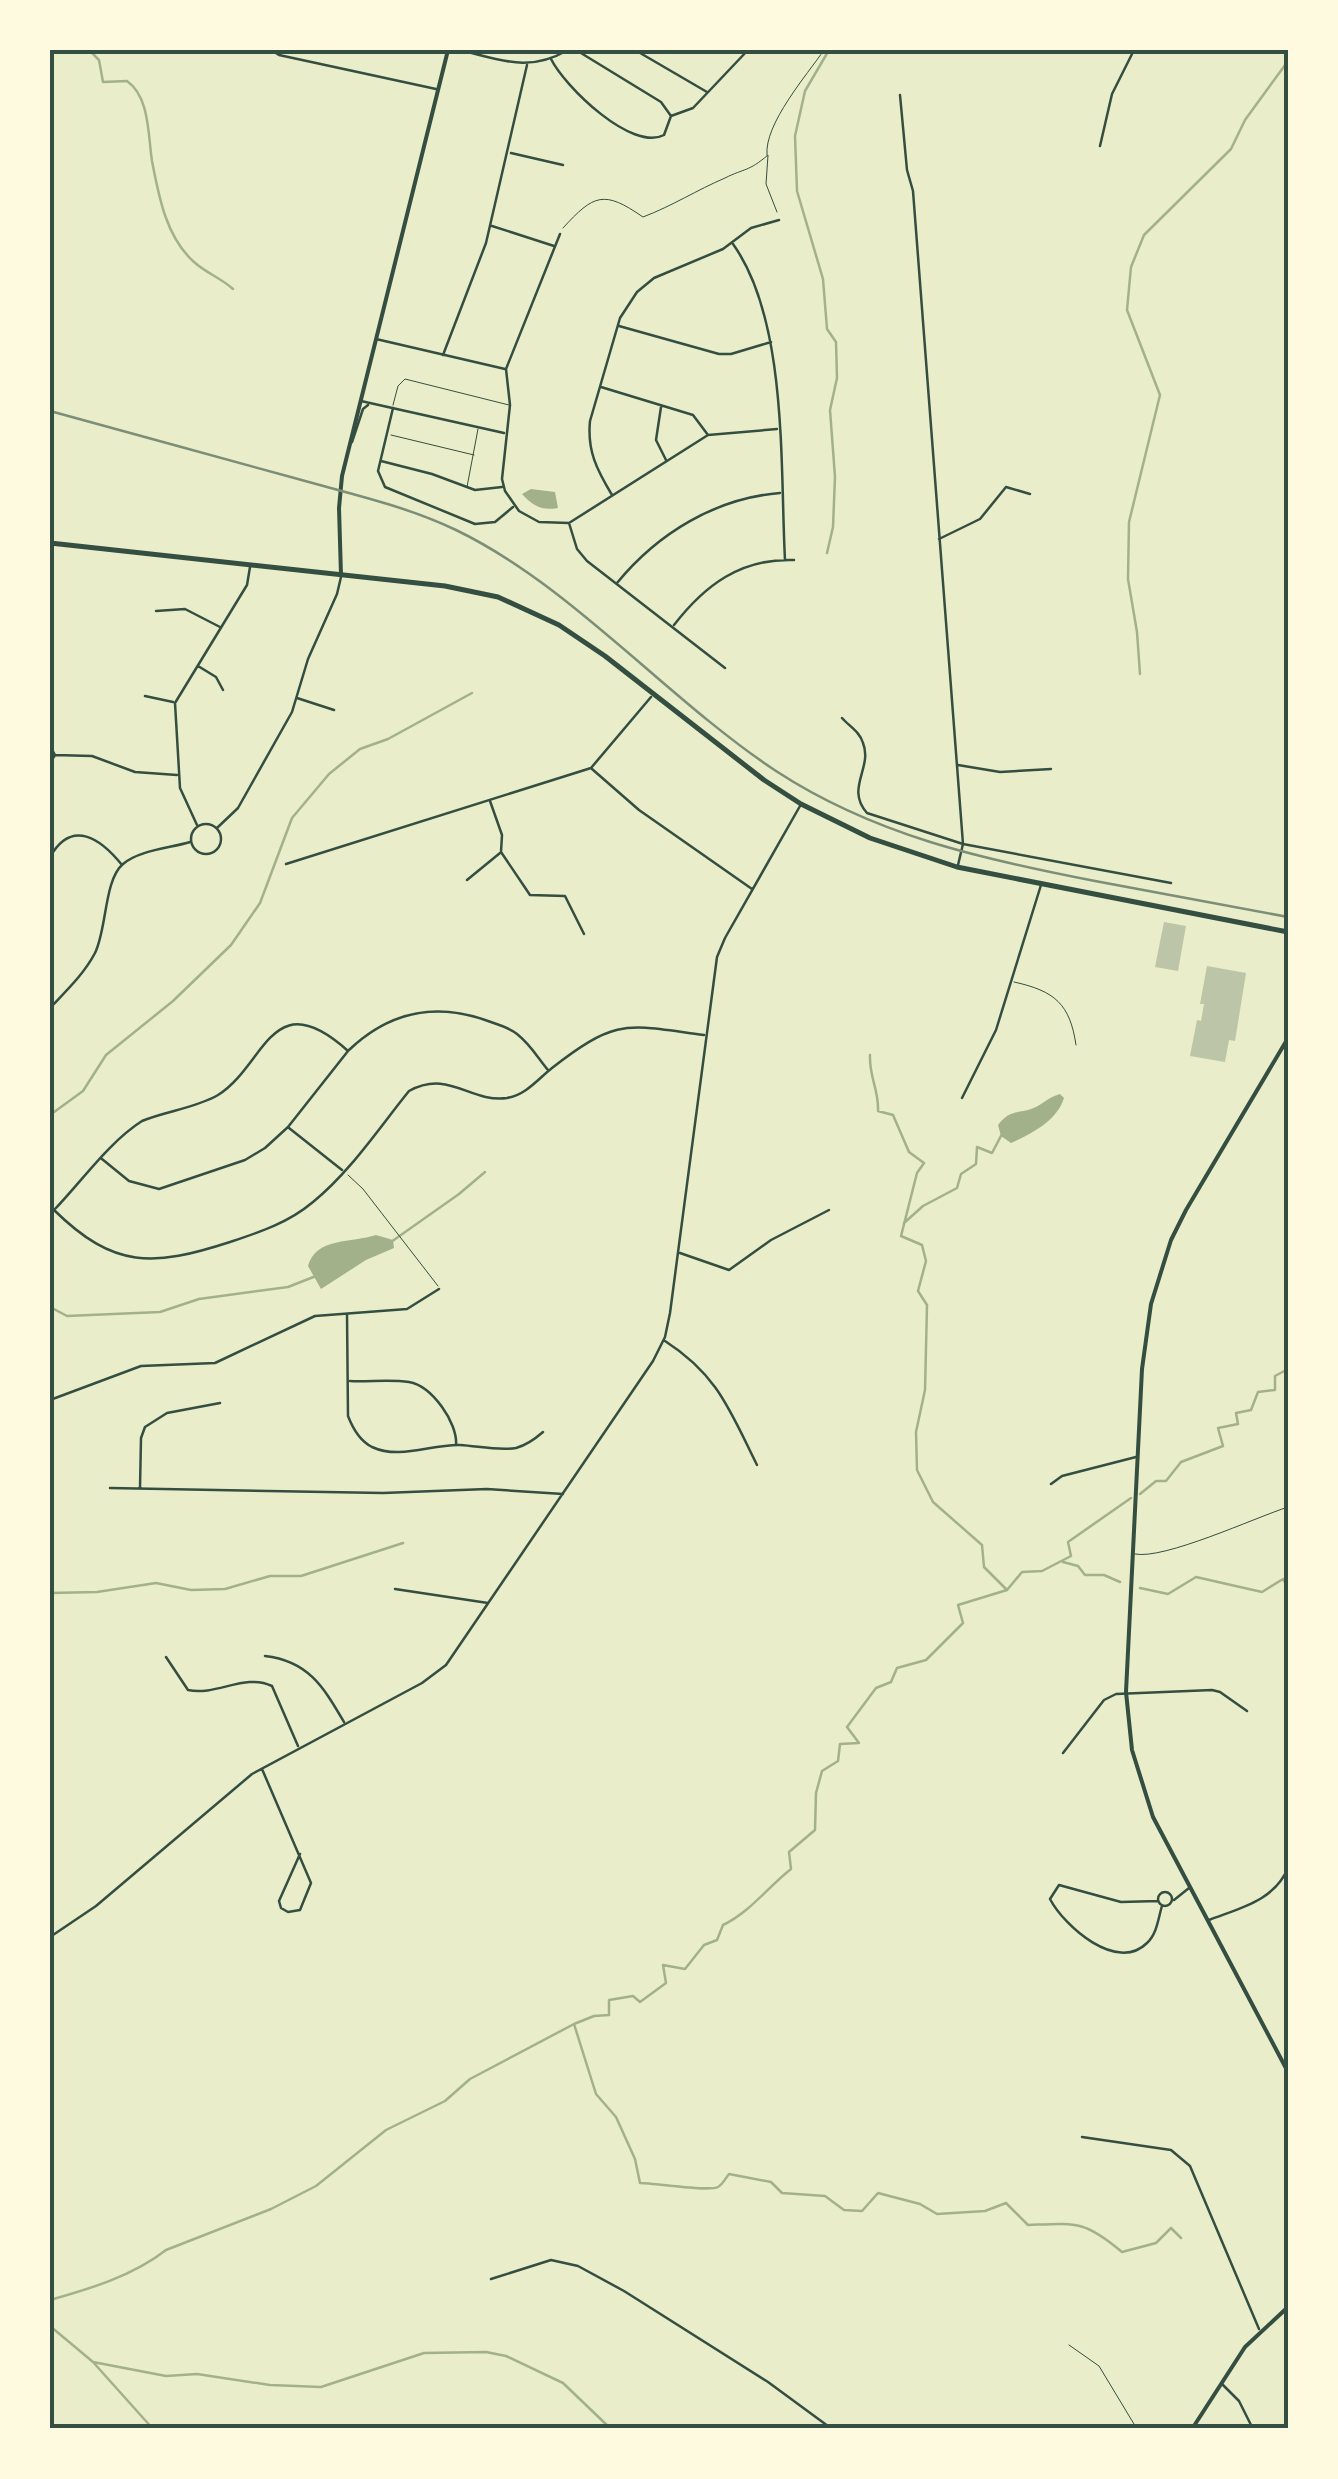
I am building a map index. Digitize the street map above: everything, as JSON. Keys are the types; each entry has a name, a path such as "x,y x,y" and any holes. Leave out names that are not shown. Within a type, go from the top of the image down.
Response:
{"main road":[{"path":"50,544 472,591 524,606 587,643 764,780 870,838 957,867 1288,932"}],"street":[{"path":"272,50 279,55 438,89"},
{"path":"216,828 238,808 284,728 335,598 341,575 339,490 448,50"},
{"path":"460,50 527,65 568,50"},
{"path":"576,50 661,102 671,116"},
{"path":"635,50 708,93"},
{"path":"551,59 582,100 643,138 657,139 664,135 671,116 693,108 748,50"},
{"path":"1100,146 1112,94 1134,50"},
{"path":"443,355 490,226 527,65"},
{"path":"900,94 913,191 962,844 957,867"},
{"path":"508,153 563,164"},
{"path":"613,496 592,458 588,435 618,325 630,300 654,278 732,242 751,228 779,220"},
{"path":"490,226 554,246"},
{"path":"560,234 506,369 510,405 502,471 504,486 515,506 539,522 569,523 708,435 778,429"},
{"path":"732,242 750,270 770,342 785,560"},
{"path":"618,325 719,354 770,342"},
{"path":"374,339 506,369"},
{"path":"600,387 693,415 708,435"},
{"path":"360,400 507,434"},
{"path":"350,443 363,409 370,404"},
{"path":"661,405 656,440 666,460"},
{"path":"392,408 378,471 385,487 475,524 495,522 515,506"},
{"path":"381,461 467,488 504,486"},
{"path":"938,540 980,519 1006,487 1030,494"},
{"path":"616,584 639,557 707,511 724,503 781,493"},
{"path":"569,523 582,556 724,668"},
{"path":"672,628 697,596 735,570 759,562 794,560"},
{"path":"198,826 182,795 178,775 174,703 248,585 250,565"},
{"path":"156,611 185,609 221,628"},
{"path":"197,665 216,678 223,690"},
{"path":"286,864 591,768 653,695"},
{"path":"145,696 174,703"},
{"path":"296,698 334,710"},
{"path":"842,718 866,748 857,789 867,813 962,844 1171,883"},
{"path":"50,746 55,755"},
{"path":"55,755 92,756 134,772 178,775"},
{"path":"50,763 55,755"},
{"path":"956,765 1000,772 1051,768"},
{"path":"591,768 639,810 752,889"},
{"path":"467,880 502,852 504,846 490,800"},
{"path":"50,1937 96,1906 261,1768 435,1675 451,1659 563,1494 664,1340 717,957 802,804"},
{"path":"208,824 216,828 221,840 212,853 199,853 190,842 192,831 208,824"},
{"path":"50,857 67,839 86,836 104,844 122,865"},
{"path":"50,1008 96,952 114,879 122,865 190,842"},
{"path":"502,852 530,895 565,896 584,934"},
{"path":"962,1098 996,1030 1041,884"},
{"path":"102,1159 130,1182 159,1189 245,1160 288,1127 348,1051 372,1030 420,1011 447,1010 510,1029 549,1071"},
{"path":"50,1215 142,1120 220,1094 265,1040 283,1029 302,1026 321,1030 348,1051"},
{"path":"54,1210 90,1242 110,1253 145,1261 166,1260 227,1243 287,1220 314,1202 409,1091 419,1086 442,1082 504,1098 522,1092 592,1039 612,1029 644,1026 706,1035"},
{"path":"1288,1038 1186,1210 1162,1263 1146,1334 1126,1692 1132,1750 1144,1796 1186,1889 1288,2072"},
{"path":"288,1127 343,1170"},
{"path":"678,1253 729,1270 772,1240 829,1210"},
{"path":"50,1400 140,1366 214,1363 315,1316 407,1309 440,1289"},
{"path":"347,1313 348,1416 353,1430 367,1445 406,1452 456,1445 514,1448 543,1432"},
{"path":"664,1340 705,1370 757,1465"},
{"path":"349,1381 408,1382 419,1386 452,1424 456,1445"},
{"path":"140,1488 144,1427 167,1413 220,1403"},
{"path":"1051,1484 1062,1476 1138,1456"},
{"path":"110,1488 383,1493 499,1489 563,1494"},
{"path":"395,1589 490,1603"},
{"path":"266,1656 309,1672 326,1689 345,1723"},
{"path":"166,1657 188,1690 217,1690 262,1681 272,1686 298,1747"},
{"path":"1063,1753 1104,1700 1126,1692 1212,1690 1246,1712"},
{"path":"261,1768 300,1854 311,1883 300,1910 288,1912 280,1908 279,1901 300,1854"},
{"path":"1207,1921 1270,1894 1280,1885 1288,1868"},
{"path":"1158,1901 1121,1902 1060,1885 1050,1899 1070,1924 1115,1952 1146,1945 1156,1929 1162,1906"},
{"path":"1158,1901 1161,1893 1186,1889"},
{"path":"1162,1906 1168,1906 1186,1889"},
{"path":"1170,1894 1172,1901"},
{"path":"1158,1901 1162,1906"},
{"path":"1082,2137 1171,2150 1190,2166 1260,2331"},
{"path":"491,2279 552,2260 578,2266 768,2382 832,2429"},
{"path":"1192,2429 1260,2331 1288,2307"},
{"path":"1221,2383 1239,2401 1253,2429"}],"lane":[{"path":"392,408 398,386 405,378 510,405"},
{"path":"467,488 478,426"},
{"path":"388,434 474,454"},
{"path":"1011,982 1040,990 1064,1006 1076,1045"},
{"path":"343,1170 363,1189 440,1289"},
{"path":"1132,1554 1147,1557 1171,1550 1288,1507"},
{"path":"1070,2344 1100,2366 1137,2429"}],"path":[{"path":"779,220 766,184 766,147 779,116 824,50"},
{"path":"563,228 594,200 619,200 643,217 677,204 734,173 750,171 768,156"}],"shaded area":[{"path":"531,489 555,492 558,508 534,504 522,494"},
{"path":"1060,1094 1064,1098 1061,1106 1042,1126 1011,1143 1001,1136 998,1125 1005,1118"},
{"path":"376,1235 393,1240 394,1248 366,1260 321,1289 308,1266 319,1250"}],"building":[{"path":"1164,922 1186,926 1178,971 1155,967"},
{"path":"1207,966 1246,973 1235,1041 1229,1040 1225,1062 1190,1056 1197,1020 1201,1021"}],"waterway":[{"path":"89,50 99,60 103,82 127,81 140,97 161,202 177,241 194,262 233,289"},
{"path":"827,553 833,527 835,477 830,410 837,378 836,342 827,329 823,279 797,191 795,136 805,91 829,50"},
{"path":"1140,674 1128,579 1129,522 1160,395 1127,310 1131,267 1144,235 1231,149 1245,120 1288,61"},
{"path":"50,1115 83,1091 106,1055 173,1001 231,945 260,903 292,818 329,774 360,749 388,739 472,693"},
{"path":"870,1055 878,1111 893,1115 909,1152 924,1163 917,1173 901,1236 922,1245 926,1261 918,1291 927,1305 925,1390 916,1432 917,1470 933,1502 982,1545 984,1567 1006,1589"},
{"path":"904,1223 923,1206 957,1188 961,1174 976,1164 977,1147 992,1153 1002,1134"},
{"path":"391,1242 485,1172"},
{"path":"50,1307 67,1316 160,1312 199,1299 288,1287 316,1276"},
{"path":"1140,1494 1156,1481 1166,1481 1181,1462 1223,1446 1218,1428 1238,1424 1236,1413 1251,1410 1258,1392 1275,1390 1275,1376 1288,1369"},
{"path":"50,2300 125,2274 166,2250 271,2209 316,2186 386,2130 445,2101 470,2079 574,2024 609,2015 609,2000 633,1996 640,2002 666,1983 663,1965 685,1969 704,1945 717,1940 723,1925 750,1907 791,1869 789,1852 815,1830 816,1793 822,1771 838,1761 840,1744 859,1743 847,1727 876,1688 891,1682 897,1668 926,1660 963,1623 958,1605 1007,1590 1022,1572 1042,1571 1071,1556 1068,1542 1131,1498"},
{"path":"50,1593 97,1592 156,1583 191,1590 225,1589 270,1576 301,1576 403,1543"},
{"path":"1063,1562 1078,1566 1085,1575 1104,1575 1120,1582"},
{"path":"1140,1588 1168,1594 1196,1577 1262,1592 1283,1579 1288,1588"},
{"path":"574,2024 596,2094 616,2117 635,2159 640,2183 713,2188 720,2186 729,2174 771,2182 782,2193 825,2196 844,2210 862,2211 878,2193 920,2204 937,2214 985,2211 1006,2203 1028,2225 1079,2226 1122,2252 1156,2243 1171,2228 1181,2238"},
{"path":"50,2326 93,2362 153,2429"},
{"path":"93,2362 166,2376 197,2374 270,2385 321,2387 424,2353 486,2352 506,2356 563,2383 611,2429"}],"railway":[{"path":"50,411 378,501 456,530 540,581 696,711 776,771 813,793 890,828 1011,864 1288,917"}]}
